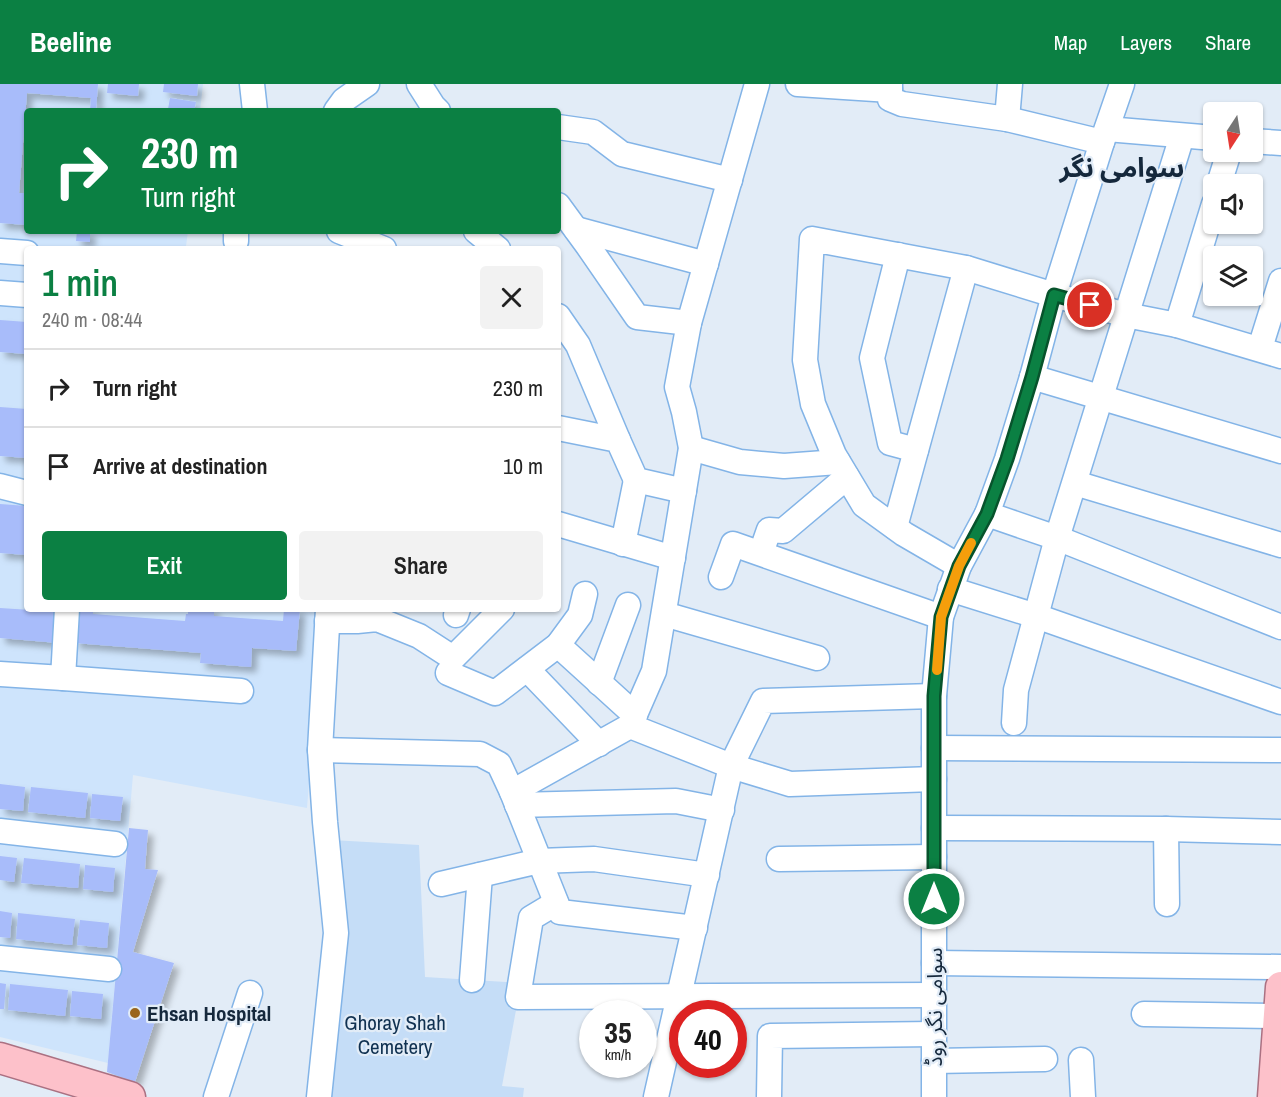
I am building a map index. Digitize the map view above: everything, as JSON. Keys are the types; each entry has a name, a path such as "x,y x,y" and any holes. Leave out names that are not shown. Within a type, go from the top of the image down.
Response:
{"main road":[{"path":"1273,1097 1280,1002"},
{"path":"0,1058 119,1095"}],"street":[{"path":"252,84 255,108"},
{"path":"338,108 344,99 367,84"},
{"path":"419,84 435,108"},
{"path":"515,798 632,721 654,671 691,448 677,387 689,323 758,84"},
{"path":"798,84 890,87 890,99 902,104 1104,136 1203,137"},
{"path":"1007,119 1010,84"},
{"name":"سوامی نگر روڈ","path":"934,1097 934,696 941,617 959,566 987,514 1007,459 1054,295 1122,84"},
{"path":"561,128 593,132 622,154 730,180"},
{"path":"1014,723 1016,690 1057,538 1182,136"},
{"path":"1263,142 1281,143"},
{"path":"561,209 637,318 689,323"},
{"path":"576,229 706,264"},
{"path":"347,234 377,246"},
{"path":"480,234 494,246"},
{"path":"1178,325 1205,234"},
{"path":"959,566 904,534 864,505 843,470 813,404 805,360 812,238 966,268 1126,315 1178,325 1270,352 1281,281"},
{"path":"0,251 24,253"},
{"path":"898,255 872,358 890,444 916,450"},
{"path":"895,527 966,268"},
{"path":"0,293 24,295"},
{"path":"561,320 578,345 636,480 623,544"},
{"path":"1032,377 1281,451"},
{"path":"561,429 618,440"},
{"path":"691,448 740,462 843,470"},
{"path":"761,553 769,530 783,531 843,470"},
{"path":"636,480 684,491"},
{"path":"1075,483 1281,545"},
{"path":"0,486 24,492"},
{"path":"987,514 1057,538 1281,627"},
{"path":"561,525 673,558"},
{"path":"721,577 733,544 941,617"},
{"path":"950,589 1035,616 1281,702"},
{"path":"448,673 495,693 558,645 580,615 585,594"},
{"path":"600,683 628,605"},
{"path":"63,678 67,612"},
{"path":"319,1097 336,933 320,750 328,615 357,621 379,614 453,658 499,612"},
{"path":"664,614 817,658"},
{"path":"558,645 600,683 632,721 731,766 790,784 934,779"},
{"path":"527,669 599,744"},
{"path":"0,674 241,691"},
{"path":"656,1097 731,766 763,701 934,696"},
{"path":"934,748 1281,750"},
{"path":"320,750 480,754 499,764 515,798 560,912 695,928"},
{"path":"515,798 675,801 722,810"},
{"path":"934,828 1281,832"},
{"path":"1166,829 1167,904"},
{"path":"0,831 115,844"},
{"path":"778,859 934,856"},
{"path":"441,884 539,861 594,859 707,875"},
{"path":"472,980 480,875"},
{"path":"556,903 531,918 518,997 934,995"},
{"path":"0,958 109,969"},
{"path":"934,963 1281,967"},
{"path":"216,1097 250,993"},
{"path":"1144,1014 1280,1002"},
{"path":"769,1097 770,1036 934,1034"},
{"path":"934,1061 1045,1059"},
{"path":"1081,1060 1083,1097"}],"shaded area":[{"path":"0,84 203,84 200,108 24,108 24,234 188,234 186,246 24,246 24,612 323,612 307,808 133,775 108,1063 0,1037"}],"green space":[{"name":"Ghoray Shah Cemetery","path":"332,840 419,845 425,977 521,983 502,1086 524,1088 523,1097 324,1097"}],"building":[{"path":"0,84 98,84 96,108 90,108 91,98 27,93 19,193 24,193 24,225 0,223"},
{"path":"108,84 139,84 138,96 107,93"},
{"path":"164,84 198,84 197,96 163,92"},
{"path":"170,98 196,102 195,108 168,108"},
{"path":"77,234 90,234 90,242 76,241"},
{"path":"0,320 24,322 24,354 0,352"},
{"path":"0,407 24,409 24,458 0,456"},
{"path":"0,504 24,506 24,555 0,553"},
{"path":"0,608 24,610 24,612 61,612 58,643 0,638"},
{"path":"77,612 185,621 188,612 214,612 214,616 283,621 284,612 300,612 296,651 252,648 251,667 200,663 201,653 74,643"},
{"path":"0,784 25,787 23,811 0,809"},
{"path":"31,787 88,793 85,818 28,812"},
{"path":"92,794 123,797 120,821 90,818"},
{"name":"Ehsan Hospital","path":"129,828 148,830 145,869 158,870 133,952 174,963 135,1082 107,1072"},
{"path":"0,856 17,858 14,882 0,880"},
{"path":"24,858 80,864 78,888 21,883"},
{"path":"85,865 115,868 113,892 83,889"},
{"path":"0,911 12,913 10,938 0,937"},
{"path":"18,913 75,919 72,945 16,939"},
{"path":"80,920 109,923 107,948 77,945"},
{"path":"0,983 6,984 4,1009 0,1009"},
{"path":"10,984 68,990 65,1016 8,1010"},
{"path":"72,991 103,994 101,1019 70,1016"}],"slow traffic":[{"path":"937,670 941,617 959,566 971,543"}],"place":[{"name":"Ehsan Hospital","path":"135,1013"}],"district":[{"name":"سوامی نگر","path":"1122,167"}],"route":[{"path":"934,899 934,696 941,617 959,566 987,514 1007,459 1054,295 1090,305"}]}
